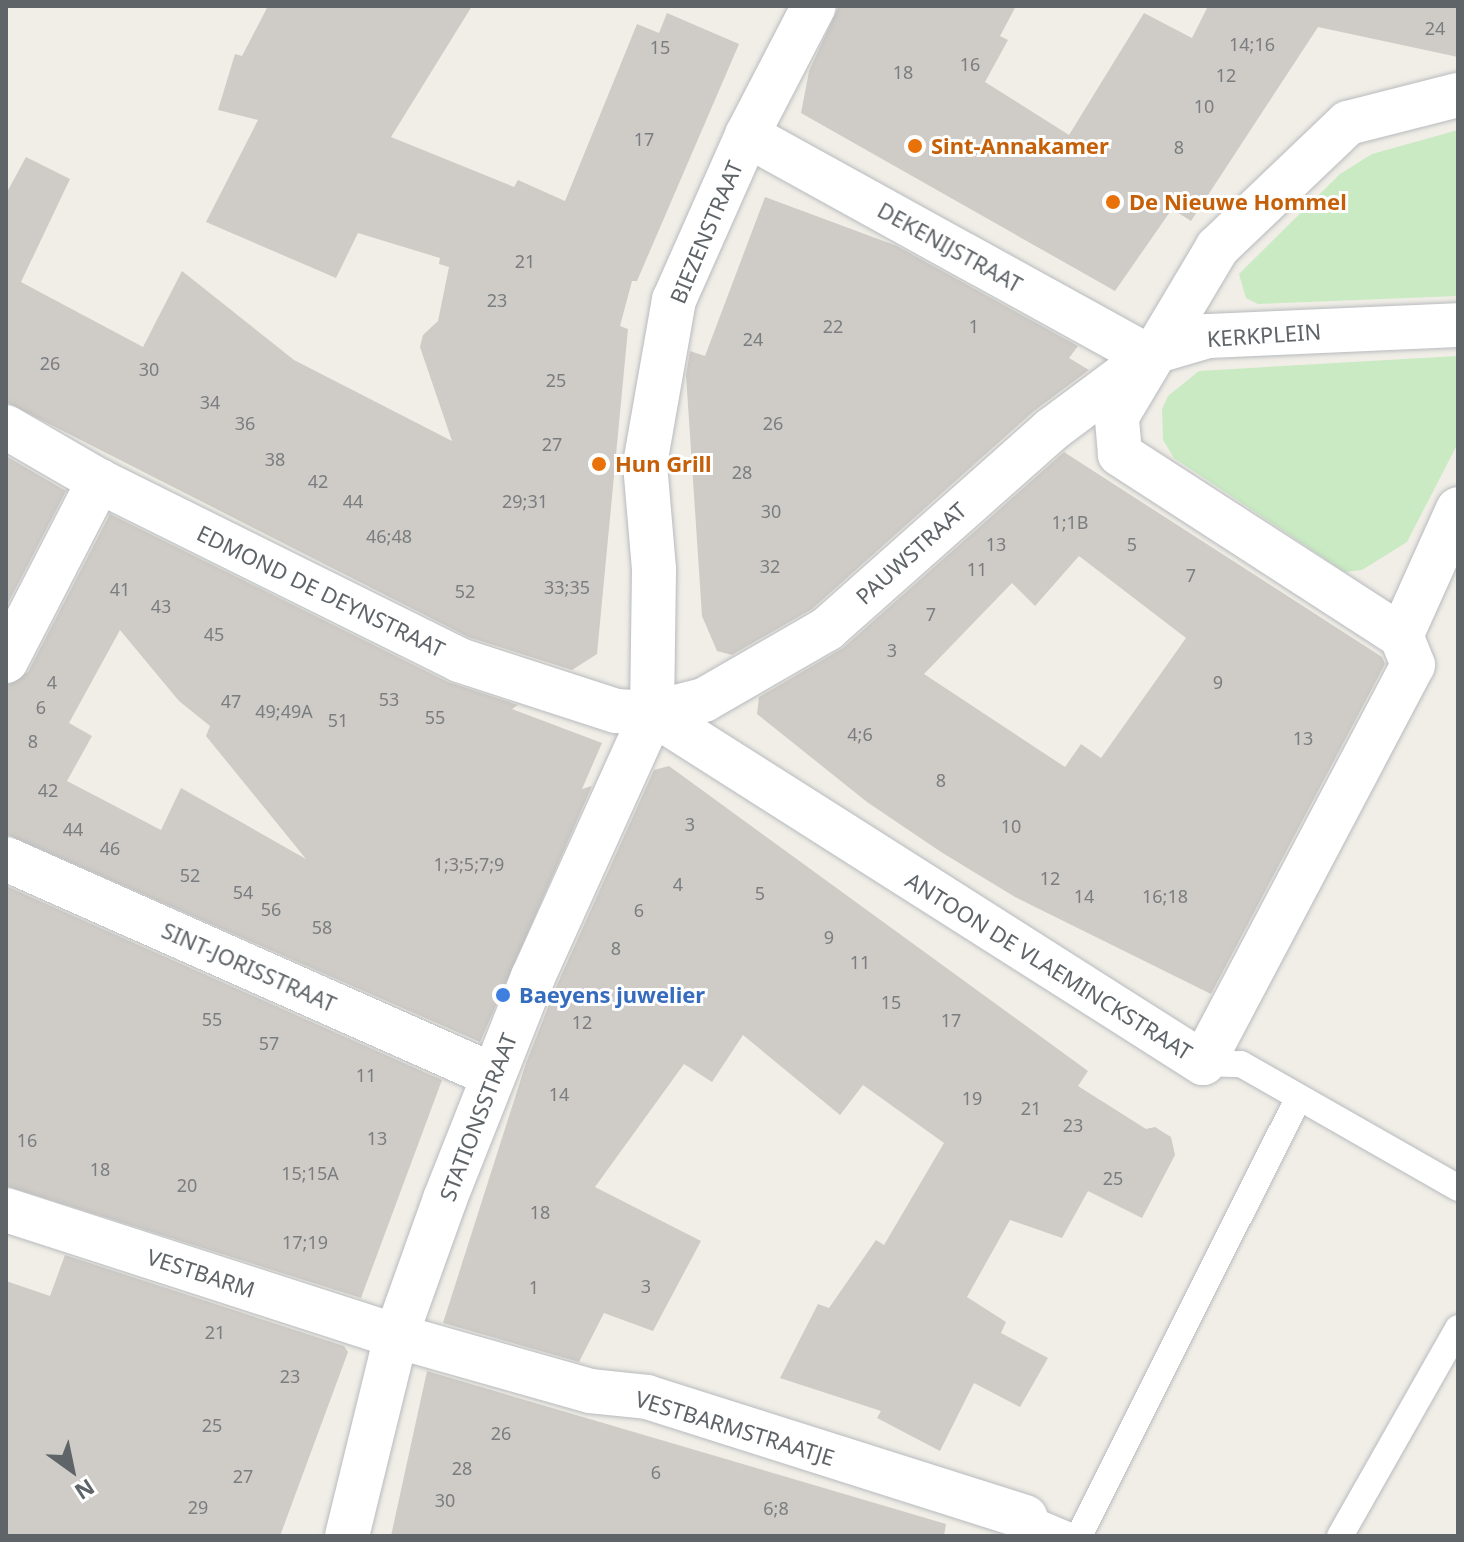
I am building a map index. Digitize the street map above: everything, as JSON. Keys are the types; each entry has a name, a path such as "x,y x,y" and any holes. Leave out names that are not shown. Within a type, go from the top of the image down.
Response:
{"street":[{"name":"BIEZENSTRAAT","path":"652,713 654,569 645,464 674,300 747,135 814,6"},
{"name":"KERKPLEIN","path":"1401,636 1120,454 1117,416 1151,354 1217,248 1348,123 1458,95"},
{"name":"DEKENIJSTRAAT","path":"747,135 1151,354"},
{"name":"KERKPLEIN","path":"1151,354 1208,336 1458,325"},
{"name":"PAUWSTRAAT","path":"652,713 704,700 827,629 1051,430 1151,354"},
{"name":"EDMOND DE DEYNSTRAAT","path":"6,427 99,481 459,660 616,711 652,713"},
{"path":"6,661 99,481"},
{"path":"1401,636 1458,509"},
{"name":"ANTOON DE VLAEMINCKSTRAAT","path":"652,713 1203,1063 1413,665 1401,636"},
{"name":"STATIONSSTRAAT","path":"347,1536 396,1336 492,1075 652,713"},
{"name":"SINT-JORISSTRAAT","path":"6,859 492,1075"},
{"name":"VESTBARM","path":"6,1210 396,1336"},
{"name":"VESTBARMSTRAATJE","path":"396,1336 590,1391 647,1397 1025,1517"}],"lane":[{"path":"1203,1063 1241,1064 1458,1188"},
{"path":"1079,1536 1298,1099"},
{"path":"1340,1536 1458,1328"},
{"path":"1025,1517 1070,1536"}],"green space":[{"path":"1458,130 1458,296 1258,304 1246,298 1239,274 1340,174 1372,154"},
{"path":"1457,356 1458,443 1407,542 1362,570 1345,572 1174,458 1163,440 1162,409 1168,396 1199,371"}],"building":[{"path":"268,6 472,6 391,137 514,187 518,180 565,201 637,24 659,33 667,13 739,44 637,281 632,281 620,326 628,329 597,654 572,670 468,637 6,402 6,194 26,157 70,179 21,282 143,347 182,271 294,360 452,441 420,347 423,335 438,321 449,267 439,264 440,258 358,233 336,278 206,222 258,120 218,110 235,54 242,56"},
{"path":"839,6 1016,6 1000,36 1008,40 985,82 1069,135 1144,13 1192,38 1208,6 1458,6 1458,57 1318,27 1191,221 1172,209 1115,291 801,113 809,71"},
{"path":"765,197 897,246 1078,346 1069,358 1089,370 1034,411 812,609 732,655 717,651 702,616 686,375 690,351 705,356"},
{"path":"1064,452 1382,657 1385,664 1211,994 1015,897 941,852 867,802 757,714 759,697 843,648","holes":["1079,556 1186,638 1101,758 1081,744 1065,767 924,674 1012,583 1035,606"]},
{"path":"6,456 66,491 6,607"},
{"path":"110,514 448,682 518,705 512,709 602,743 582,789 592,786 480,1042 6,834 6,686 28,672","holes":["120,630 179,701 210,726 206,736 306,859 181,788 161,830 67,781 92,736 69,723"]},
{"path":"669,766 1088,1071 1078,1086 1146,1129 1155,1127 1171,1137 1175,1155 1142,1218 1088,1191 1062,1238 1010,1220 967,1297 1006,1322 1001,1333 1048,1358 1020,1407 974,1383 940,1451 877,1418 881,1411 780,1378 818,1304 829,1308 876,1240 884,1245 944,1143 863,1085 840,1115 743,1035 712,1082 684,1064 595,1187 701,1241 653,1331 604,1313 579,1362 443,1323 526,1063 556,987 654,770"},
{"path":"6,886 442,1080 361,1298 6,1186"},
{"path":"65,1255 344,1346 348,1352 280,1536 6,1536 6,1281 50,1296"},
{"path":"427,1371 946,1524 944,1536 391,1536"}],"place":[{"name":"Sint-Annakamer","path":"915,146"},
{"name":"De Nieuwe Hommel","path":"1113,202"},
{"name":"Hun Grill","path":"599,464"},
{"name":"Baeyens juwelier","path":"503,995"}]}
